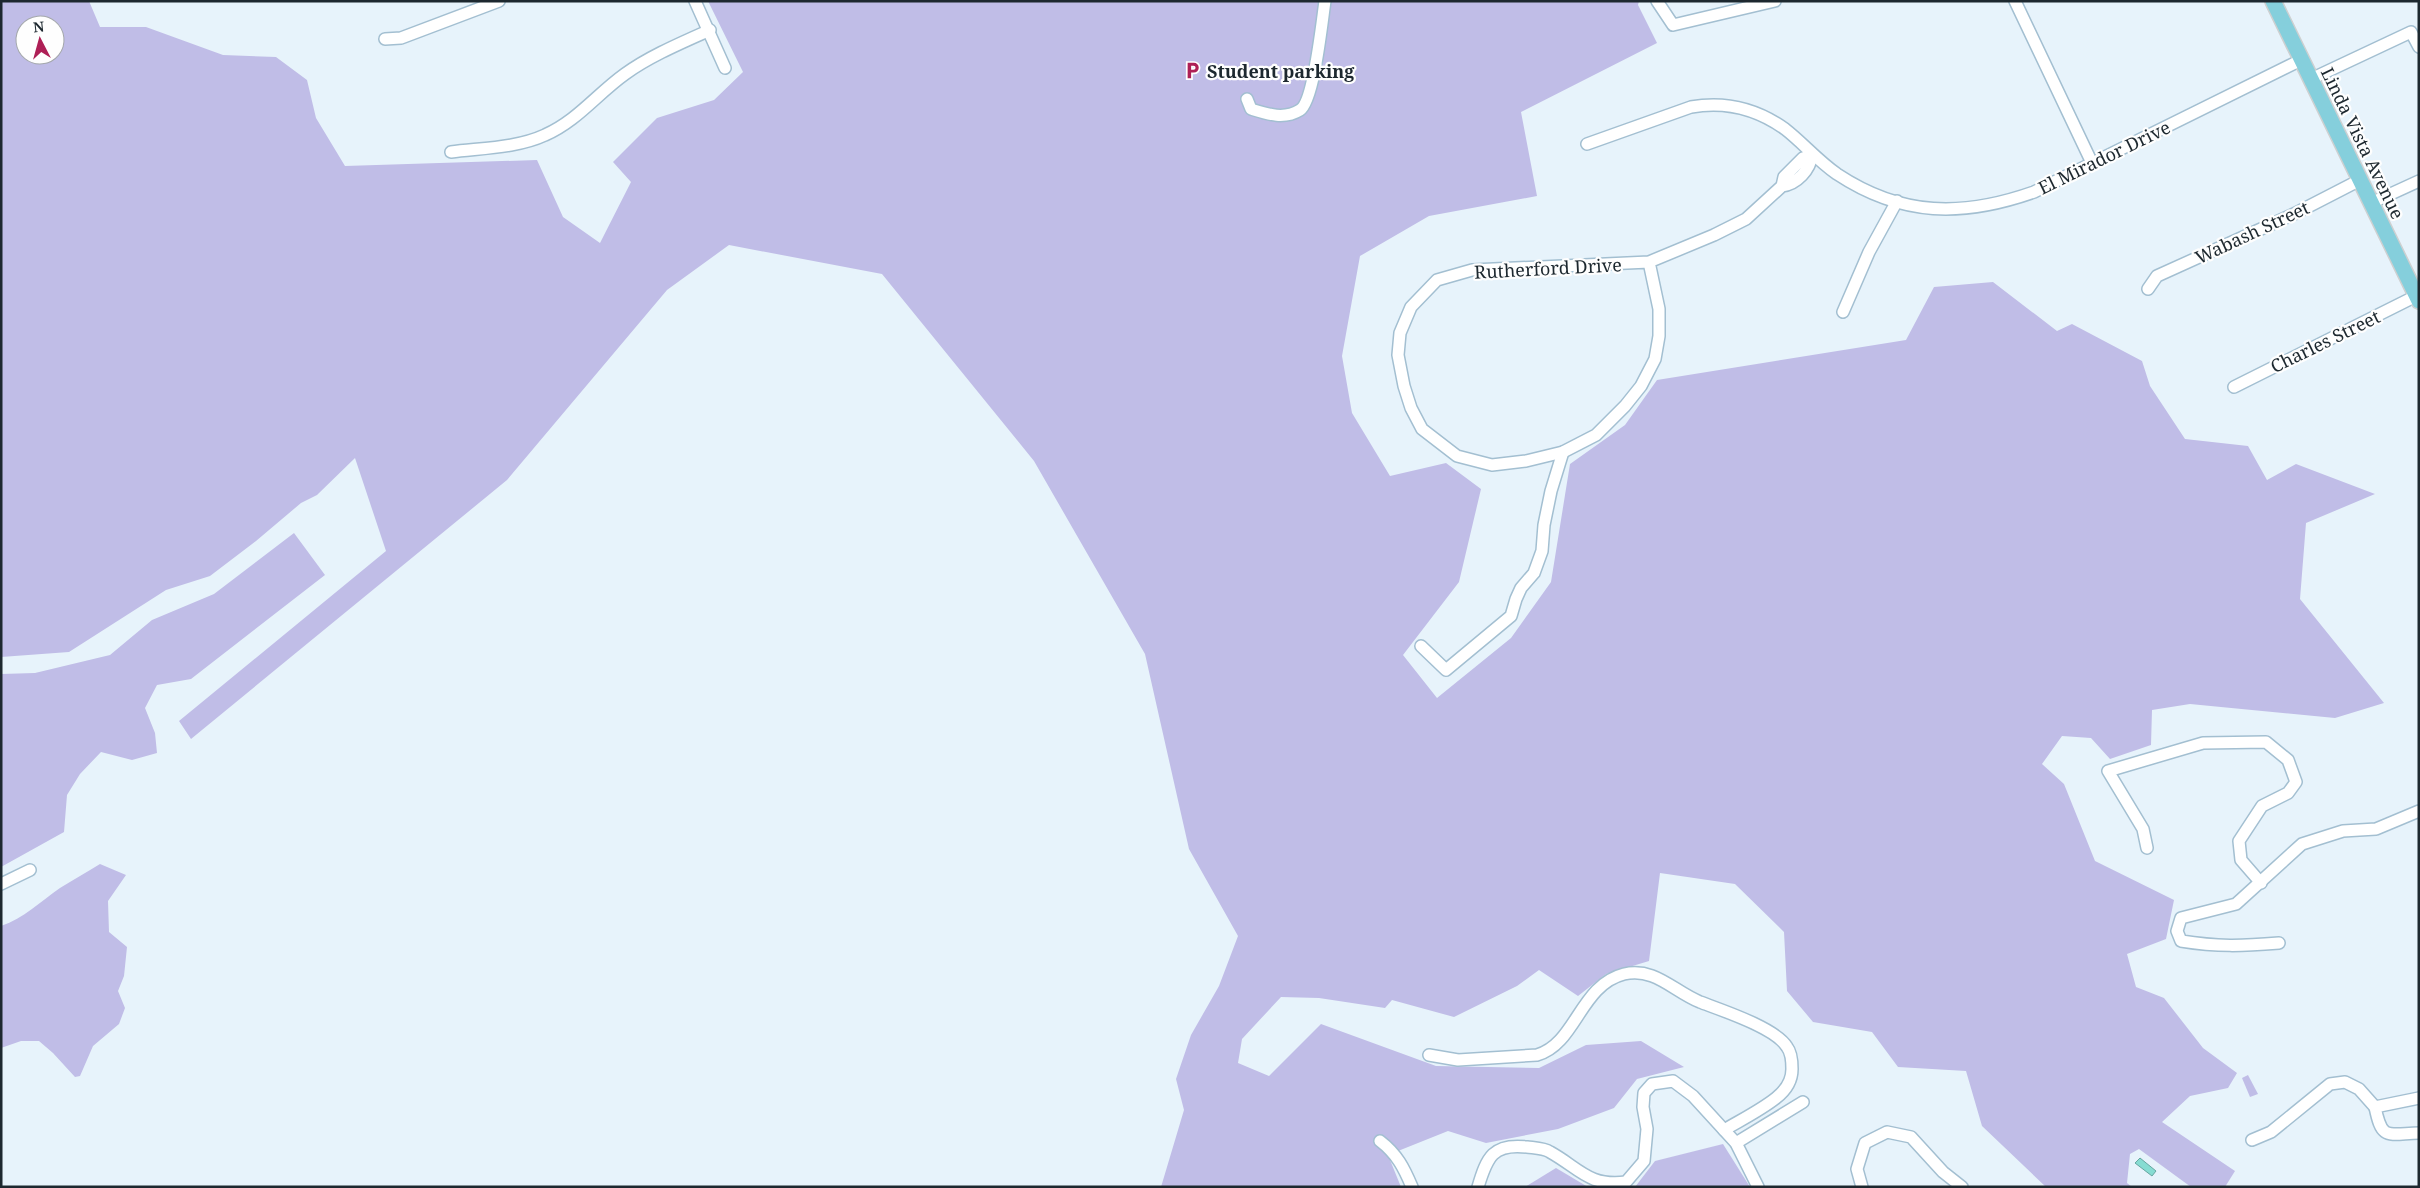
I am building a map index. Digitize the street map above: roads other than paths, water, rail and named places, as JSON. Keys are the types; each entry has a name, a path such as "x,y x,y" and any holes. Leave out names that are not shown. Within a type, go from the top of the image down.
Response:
{"main road":[{"name":"Linda Vista Avenue","path":"2273,1 2418,298"}],"street":[{"path":"385,38 401,38 499,1"},
{"path":"695,1 710,30 725,68"},
{"path":"1247,98 1251,109 1272,116 1284,115 1302,109 1308,100 1325,1"},
{"path":"1657,1 1673,25 1775,1"},
{"path":"2015,1 2092,164"},
{"path":"451,152 510,145 545,135 574,118 625,74 640,64 710,30"},
{"path":"2311,79 2411,32 2419,48"},
{"name":"El Mirador Drive","path":"1587,144 1691,107 1721,104 1740,107 1785,130 1812,156 1866,190 1897,202 1932,209 1968,209 1999,204 2034,192 2301,60"},
{"name":"Rutherford Drive","path":"1649,262 1659,309 1660,336 1655,359 1641,386 1619,414 1596,435 1563,452 1526,461 1492,465 1457,456 1438,444 1422,430 1411,408 1404,386 1399,348 1400,333 1411,306 1437,280 1472,270 1649,262 1714,235 1746,219 1782,186 1791,185 1810,166 1812,156"},
{"name":"Wabash Street","path":"2148,289 2157,276 2294,214 2360,180"},
{"path":"2371,203 2419,181"},
{"path":"1842,312 1869,252 1897,202"},
{"name":"Charles Street","path":"2234,387 2418,298"},
{"path":"1421,646 1446,670 1512,616 1521,588 1534,574 1542,551 1544,526 1551,491 1563,452"},
{"path":"2146,848 2143,829 2108,771 2203,743 2266,742 2288,760 2296,782 2288,793 2262,806 2239,841 2241,860 2261,883"},
{"path":"2279,943 2224,947 2181,941 2177,931 2181,918 2236,904 2302,844 2342,831 2376,829 2419,811"},
{"path":"1,884 30,870"},
{"path":"1429,1055 1458,1060 1537,1055 1547,1052 1558,1042 1602,984 1624,974 1647,973 1661,978 1697,1001 1751,1022 1777,1037 1788,1047 1792,1074 1786,1087 1776,1098 1724,1130"},
{"path":"1478,1187 1486,1162 1493,1152 1504,1147 1517,1146 1549,1151 1580,1174 1611,1184 1626,1182 1644,1161 1647,1129 1643,1107 1644,1093 1652,1084 1673,1081 1693,1096 1736,1142 1758,1187"},
{"path":"2252,1140 2271,1132 2330,1084 2346,1082 2359,1090 2375,1107 2379,1127 2384,1132 2390,1134 2419,1133"},
{"path":"2375,1107 2419,1098"},
{"path":"1736,1142 1803,1102"},
{"path":"1862,1187 1857,1169 1865,1143 1887,1132 1911,1137 1943,1172 1962,1187"},
{"path":"1380,1141 1392,1150 1400,1161 1412,1187"}],"place":[{"name":"Student parking","path":"1193,71"}]}
